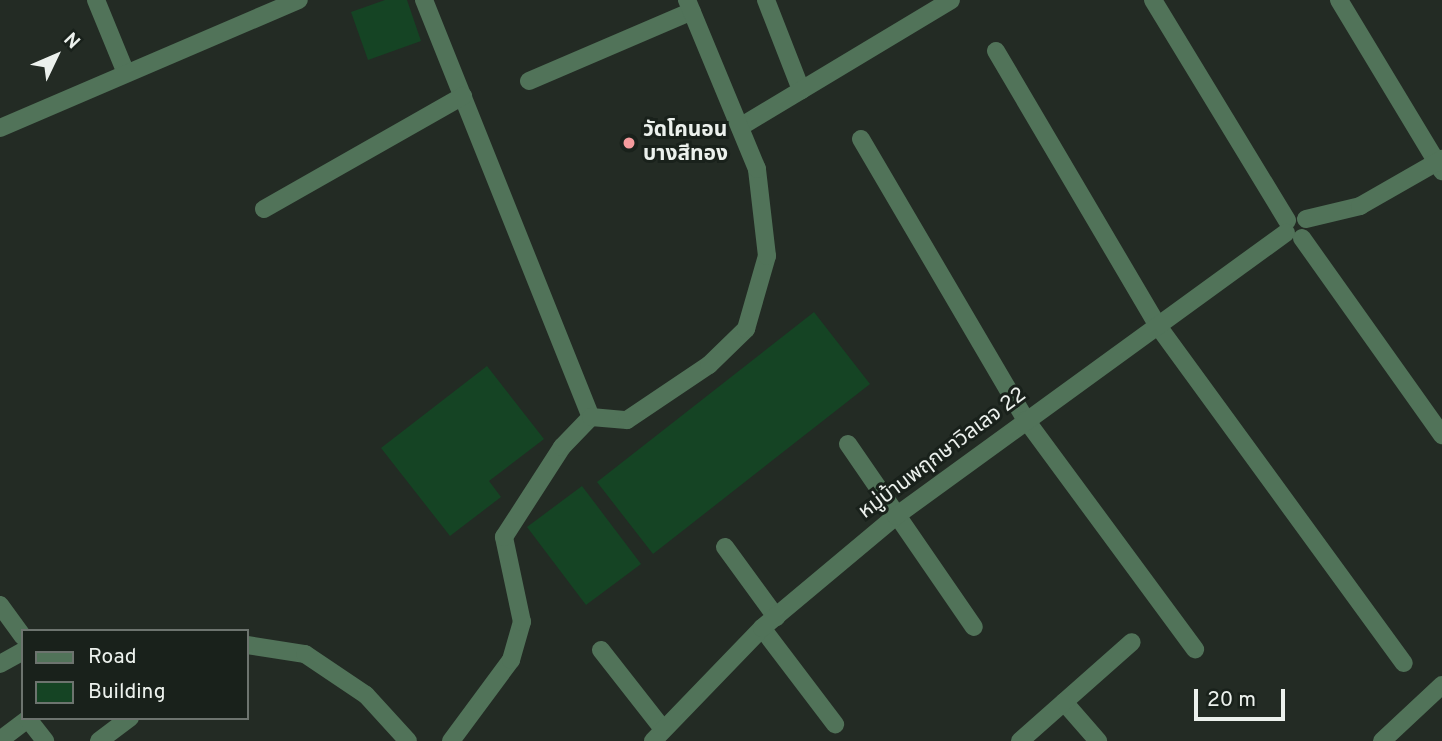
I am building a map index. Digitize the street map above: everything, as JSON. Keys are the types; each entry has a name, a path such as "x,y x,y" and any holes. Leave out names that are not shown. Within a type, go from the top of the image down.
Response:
{"street":[{"path":"96,0 126,73"},
{"path":"0,128 299,0"},
{"path":"424,0 591,417"},
{"path":"766,0 801,90"},
{"path":"740,127 951,0"},
{"path":"1153,0 1292,230 1442,435"},
{"path":"1292,230 1309,226 1306,219 1360,205 1440,164 1339,0"},
{"path":"529,81 690,5 757,169 767,256 746,329 709,365 627,420 591,417"},
{"path":"996,51 1158,326 1404,663"},
{"path":"264,209 463,96"},
{"path":"861,139 1026,420 1195,649"},
{"name":"หมู่บ้านพฤกษาวิลเลจ 22","path":"658,735 769,622 896,516 1292,230"},
{"path":"451,741 511,660 522,622 504,537 562,447 591,417"},
{"path":"848,444 974,626"},
{"path":"725,547 769,622 835,724"},
{"path":"0,605 21,634"},
{"path":"1020,741 1132,642"},
{"path":"248,645 305,654 366,695 408,741"},
{"path":"601,650 658,735"},
{"path":"0,664 21,651"},
{"path":"1382,741 1442,685"},
{"path":"1064,702 1098,741"},
{"path":"0,740 27,720"},
{"path":"29,720 45,741"},
{"path":"99,741 127,720"}],"building":[{"path":"385,0 407,0 421,41 368,60 351,12"},
{"path":"814,312 870,384 653,554 597,482"},
{"path":"487,366 544,439 489,481 501,497 450,536 381,448"},
{"path":"582,486 641,564 586,605 527,527"}],"place":[{"name":"วัดโคนอน บางสีทอง","path":"629,143"}]}
